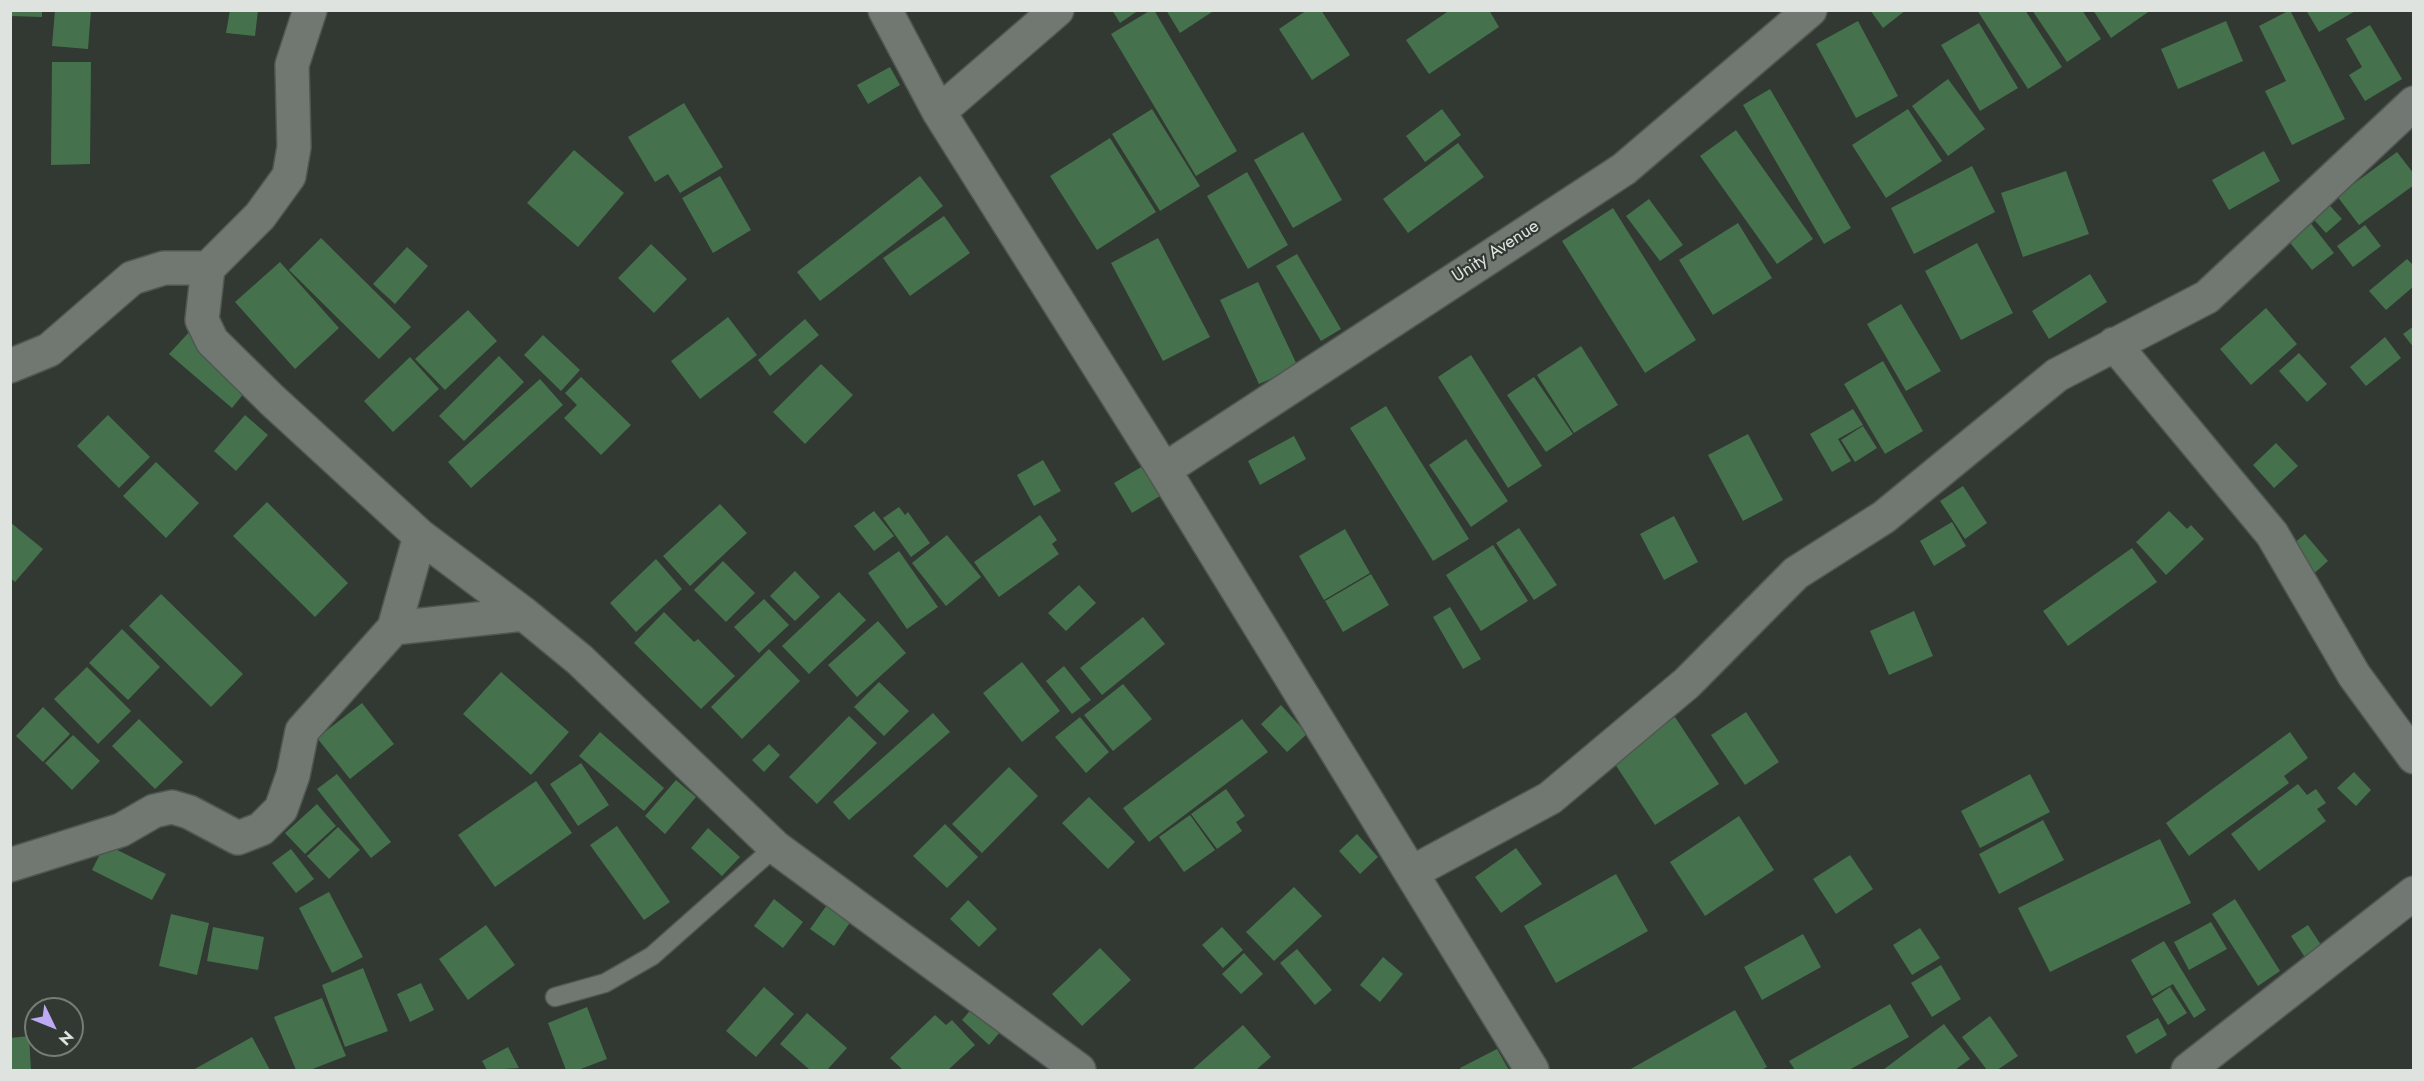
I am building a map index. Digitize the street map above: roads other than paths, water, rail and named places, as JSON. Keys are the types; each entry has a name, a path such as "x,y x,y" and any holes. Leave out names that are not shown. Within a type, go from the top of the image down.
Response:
{"street":[{"path":"310,10 292,65 294,147 289,176 260,216 208,268 202,321 212,341 272,400 420,536 524,614 580,660 774,847 1079,1071"},
{"path":"885,10 939,112 1164,470 1532,1071"},
{"path":"939,112 1057,10"},
{"name":"Unity Avenue","path":"1164,470 1623,169 1810,10"},
{"path":"1411,873 1550,798 1687,683 1796,573 1884,517 2057,375 2216,290 2304,203 2414,103"},
{"path":"10,366 49,350 132,278 164,268 208,268"},
{"path":"2115,344 2272,534 2354,675 2414,757"},
{"path":"10,865 121,830 154,811 172,807 189,812 238,838 261,829 281,809 293,776 302,731 394,628 420,536"},
{"path":"394,628 524,614"},
{"path":"2188,1071 2414,893"}],"lane":[{"path":"555,997 605,983 652,956 774,847"}]}
